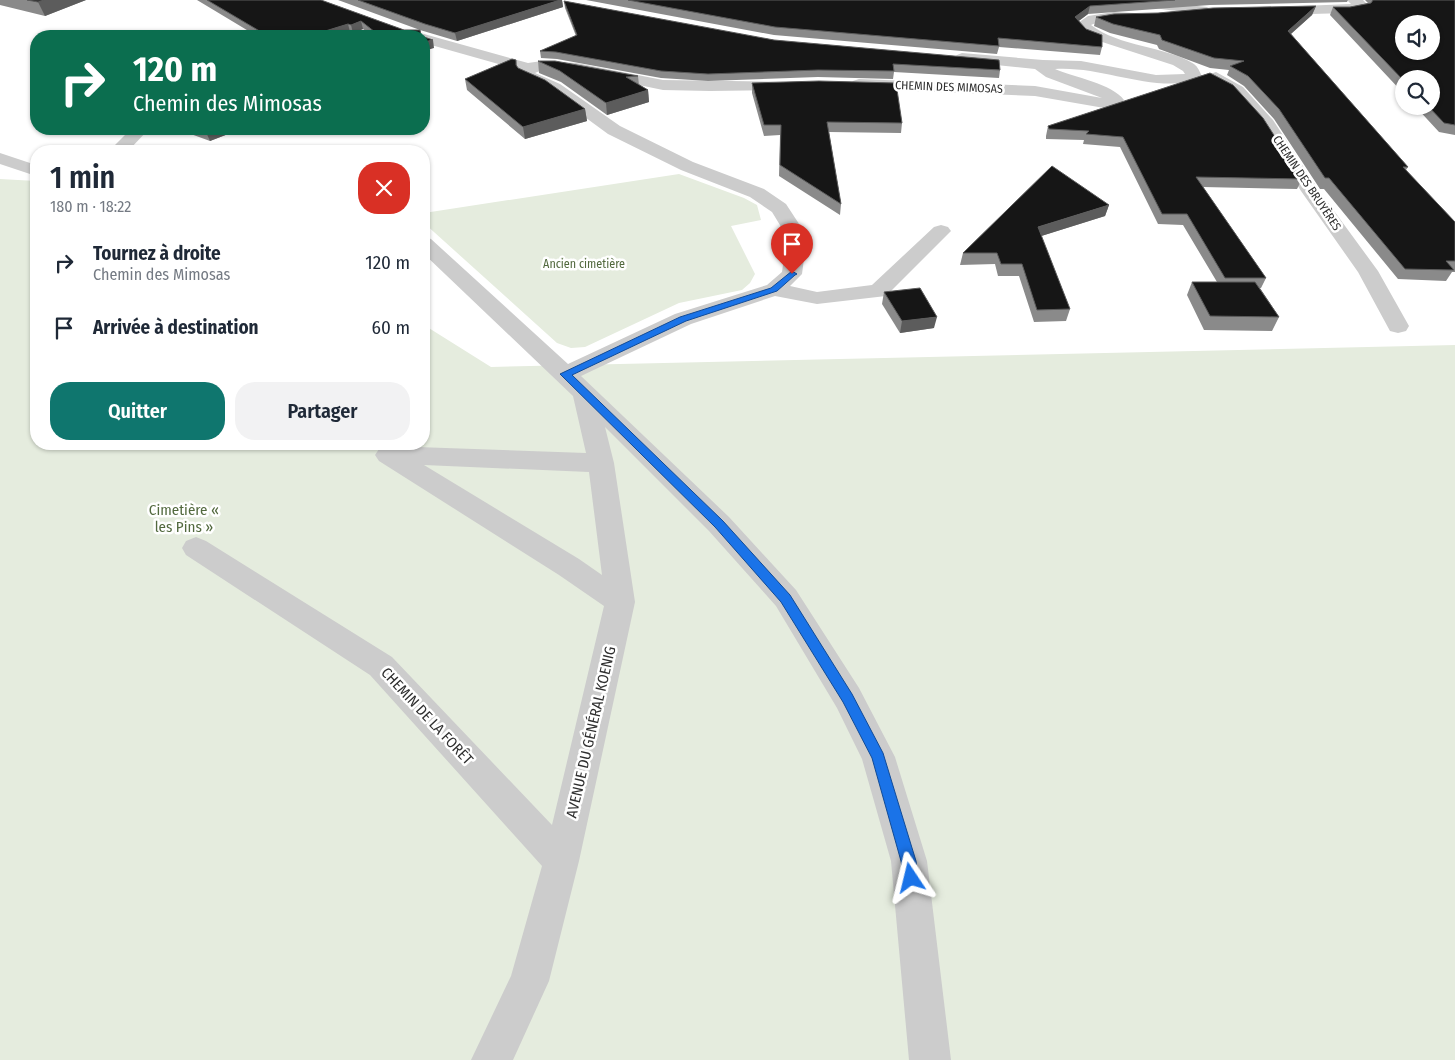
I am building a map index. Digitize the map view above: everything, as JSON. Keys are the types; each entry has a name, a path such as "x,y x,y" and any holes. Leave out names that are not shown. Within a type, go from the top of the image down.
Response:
{"street":[{"path":"1259,11 1346,9 1362,6 1354,0"},
{"path":"951,57 1043,65 1066,64 1161,80 1181,80 1194,77 1190,68 1178,62 1097,36 1082,26 1088,21 1100,18 1213,11 1130,1"},
{"path":"430,39 528,68 538,65 557,66 661,85 708,88 808,84"},
{"name":"CHEMIN DES MIMOSAS","path":"846,84 992,88 1035,91 1098,103 1110,104 1116,100 1108,94 1054,76 1043,69 1043,65"},
{"path":"528,68 528,74 554,87 614,130 687,166 757,193 779,208 793,230 795,251 792,274 774,289 683,319 575,384"},
{"name":"CHEMIN DES BRUYÈRES","path":"1190,68 1213,76 1237,90 1267,124 1310,191 1368,271 1398,326"},
{"path":"124,145 134,135"},
{"path":"0,158 30,169"},
{"path":"774,289 817,298 878,291 941,231"},
{"path":"430,249 575,384 719,524 786,598 848,698 878,758 908,861 930,1060"},
{"name":"AVENUE DU GÉNÉRAL KOENIG","path":"492,1060 529,982 561,861 620,602 601,463 575,384"},
{"path":"601,463 388,455 569,567 620,602"},
{"name":"CHEMIN DE LA FORÊT","path":"196,548 382,666 561,861"}],"green space":[{"name":"Ancien cimetière","path":"679,174 744,198 757,205 761,220 731,226 755,274 750,283 742,290 679,303 585,347 571,348 557,343 430,228 430,212"},
{"name":"Cimetière « les Pins »","path":"0,179 30,181 30,450 430,450 430,329 491,367 1455,345 1455,1060 0,1060"}],"building":[{"path":"27,0 44,0 38,2"},
{"path":"207,0 321,0 404,30 372,30 361,21 328,30 258,30"},
{"path":"358,0 560,0 455,33"},
{"path":"628,0 1175,0 1090,6 1075,17 1086,29 1102,35 1102,47 998,38 999,46 775,27"},
{"path":"1373,0 1455,0 1455,125 1444,123 1436,115 1440,115 1440,70 1395,70 1395,72 1333,7 1350,7 1371,3"},
{"path":"564,1 774,40 999,60 1000,70 893,64 894,71 818,70 708,74 661,71 556,52 540,51 577,35"},
{"path":"1316,6 1288,31 1408,167 1403,167 1455,222 1455,261 1446,261 1454,270 1405,269 1329,178 1325,178 1279,109 1248,76 1230,66 1244,61 1214,58 1162,40 1160,35 1113,24 1096,17 1114,14 1158,13 1213,8"},
{"path":"512,59 516,60 518,68 545,80 585,109 523,127 465,79"},
{"path":"538,61 555,61 638,76 626,77 648,90 606,103 560,71"},
{"path":"1210,73 1233,85 1263,118 1302,179 1196,177 1266,278 1225,278 1187,214 1162,214 1123,137 1086,134 1089,131 1049,129 1048,126"},
{"path":"819,81 896,83 902,123 827,122 841,204 780,165 781,125 764,125 752,83"},
{"path":"1052,166 1109,205 1038,227 1070,309 1037,310 1022,264 1001,264 997,253 963,253"},
{"path":"1192,282 1255,282 1279,317 1210,316"},
{"path":"920,288 937,317 902,321 884,292"}],"route":[{"path":"792,274 774,289 683,319 565,374 719,524 786,598 848,698 878,758 908,861 911,878"}]}
